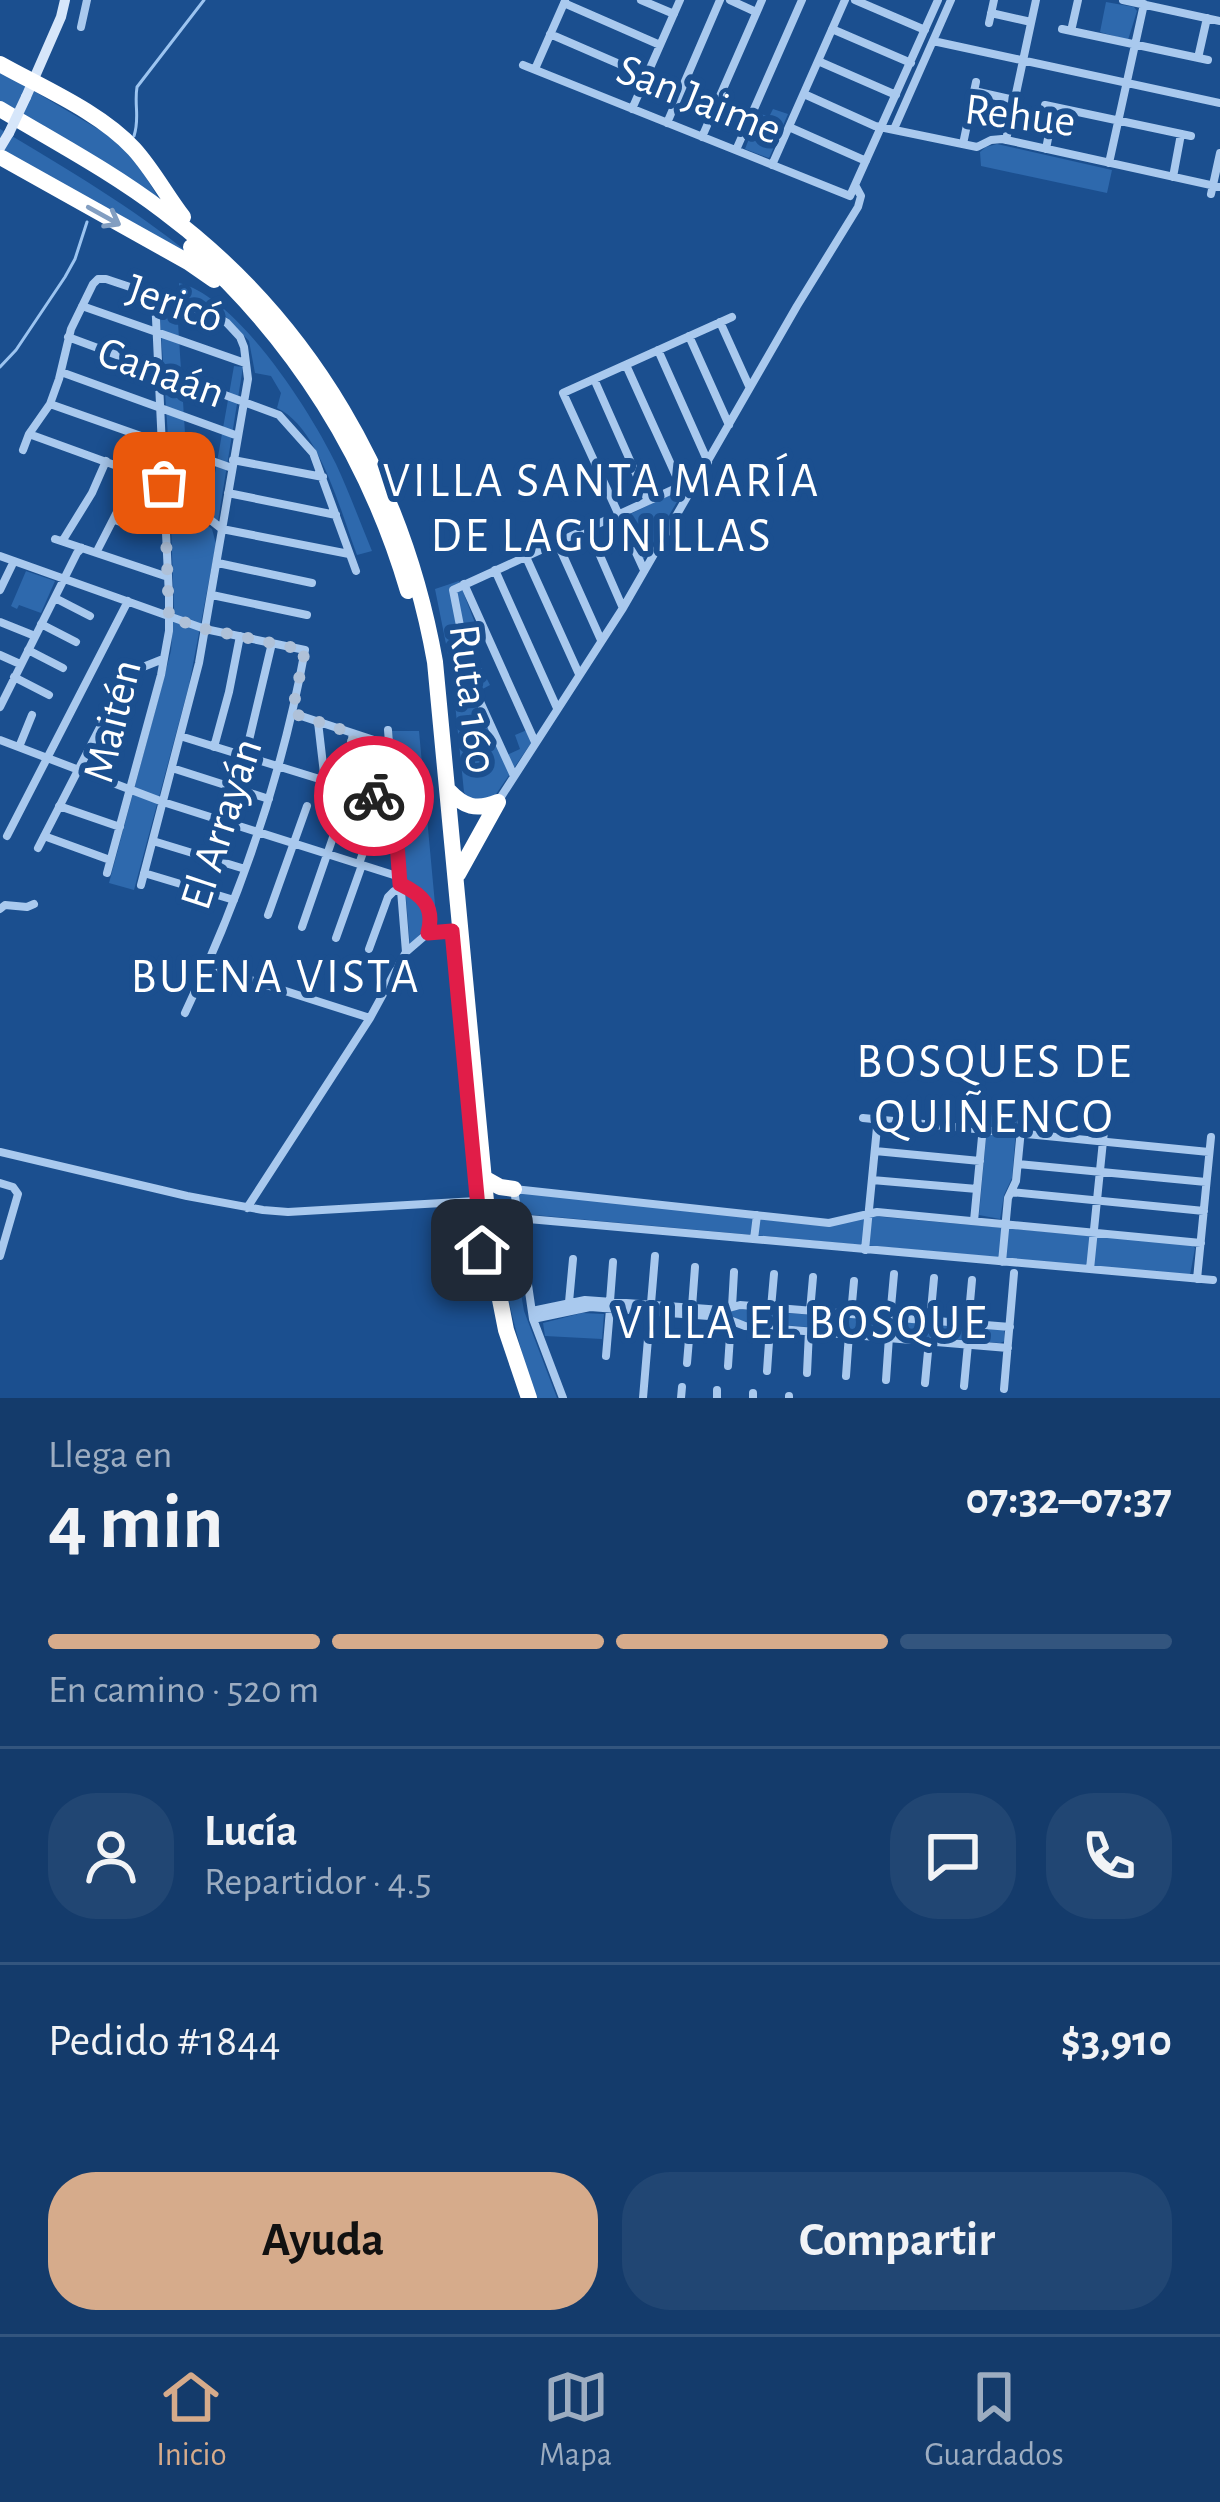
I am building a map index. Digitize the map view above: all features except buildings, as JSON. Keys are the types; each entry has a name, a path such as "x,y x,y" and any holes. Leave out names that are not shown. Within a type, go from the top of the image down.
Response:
{"highway":[{"path":"0,64 29,89 123,138 216,254"},
{"name":"Ruta 160","path":"0,110 135,190 216,254 278,317 322,376 357,433 389,500 413,567 438,684 497,1292 520,1374 534,1398"},
{"name":"Ruta 160","path":"5,127 90,173 165,225 215,269 306,376 344,436 377,503 403,572 428,677 476,1201 492,1312 520,1398"},
{"path":"1,156 188,262 273,332"},
{"path":"448,790 472,807 498,802"},
{"path":"456,877 498,802"},
{"path":"484,1178 514,1189"}],"street":[{"path":"1,156 5,127 29,89 65,0"},
{"path":"81,27 87,0"},
{"path":"641,0 674,14"},
{"path":"632,109 680,0"},
{"path":"667,123 720,0"},
{"path":"730,0 757,12"},
{"path":"701,136 762,0"},
{"path":"736,151 802,0"},
{"path":"772,165 845,0"},
{"path":"855,0 925,30"},
{"path":"498,802 623,608 860,204 855,185 938,0"},
{"path":"894,130 951,0"},
{"path":"994,0 990,18 1031,22"},
{"path":"1006,140 1036,0"},
{"path":"1078,0 1066,30 1203,59 1207,18"},
{"path":"1124,0 1220,21"},
{"path":"535,69 565,1 660,45"},
{"path":"1109,163 1144,4"},
{"path":"832,29 910,63"},
{"path":"550,34 646,76"},
{"path":"933,41 1220,103"},
{"path":"818,61 896,95"},
{"name":"San Jaime","path":"523,64 850,196 855,185"},
{"path":"963,144 975,87 1015,100"},
{"name":"Rehue","path":"804,94 881,127 979,147 991,140 1006,140 1215,189"},
{"path":"1046,149 1050,106 1186,135 1173,176"},
{"path":"789,127 866,161"},
{"path":"1215,189 1220,153"},
{"path":"23,450 50,404 68,337 82,306 101,278 211,314 240,337 248,379 218,563 141,885"},
{"name":"Maitén","path":"107,873 164,659 169,617 155,297"},
{"name":"Jericó","path":"82,306 247,364"},
{"path":"644,571 563,393 732,317"},
{"path":"720,322 750,388"},
{"path":"689,336 729,424"},
{"path":"68,337 282,417 313,453 356,571"},
{"path":"658,350 708,462"},
{"path":"626,365 688,496"},
{"name":"Canaán","path":"61,372 238,436"},
{"path":"594,380 649,501"},
{"path":"50,404 233,464 322,477"},
{"path":"29,434 164,483 222,529 351,554"},
{"path":"106,461 92,493 59,539 169,577"},
{"path":"97,551 137,473"},
{"path":"514,776 471,682 454,590 681,486"},
{"path":"228,493 336,515"},
{"path":"115,520 137,528 166,526"},
{"path":"588,528 623,608"},
{"path":"557,542 602,641"},
{"path":"0,707 3,690 82,548"},
{"path":"0,556 205,629 272,643 245,757"},
{"path":"526,556 580,676"},
{"path":"0,590 14,560"},
{"path":"218,563 312,583"},
{"path":"495,570 558,709"},
{"path":"464,584 536,744"},
{"path":"212,595 307,615"},
{"path":"55,598 91,616"},
{"path":"7,836 128,602"},
{"path":"0,622 34,636"},
{"path":"41,624 76,642"},
{"path":"214,748 240,636"},
{"name":"El Arrayán","path":"184,1013 234,900 292,713 305,650 272,643"},
{"path":"28,650 63,668"},
{"path":"0,655 20,664"},
{"path":"38,848 128,673 164,659"},
{"path":"14,676 49,695"},
{"path":"292,713 389,745"},
{"path":"19,747 32,715"},
{"path":"318,722 325,782"},
{"path":"388,730 406,952"},
{"path":"352,733 359,792"},
{"path":"180,736 394,802"},
{"path":"0,740 400,883 428,906 428,933"},
{"path":"172,768 269,799"},
{"path":"59,806 120,827"},
{"path":"268,915 307,806"},
{"path":"302,927 340,817"},
{"path":"336,938 372,827"},
{"path":"44,836 111,860"},
{"path":"153,841 245,869"},
{"path":"145,873 234,900"},
{"path":"369,949 388,896 400,883"},
{"path":"0,909 34,904"},
{"path":"247,1208 370,1018 406,952 428,933 452,931"},
{"path":"207,967 370,1018"},
{"path":"865,1250 879,1107"},
{"path":"974,1221 984,1116"},
{"path":"863,1118 1103,1137 1209,1152"},
{"path":"1002,1262 1022,1119"},
{"path":"1090,1269 1103,1137"},
{"path":"1197,1279 1210,1137"},
{"path":"874,1151 980,1161"},
{"path":"0,1152 247,1208 288,1212 476,1201"},
{"path":"1018,1164 1206,1182"},
{"path":"872,1180 977,1189"},
{"path":"0,1183 17,1190 18,1200 0,1256"},
{"path":"563,1398 532,1315 514,1189 834,1223 869,1212 1201,1243"},
{"path":"1011,1192 1204,1211"},
{"path":"754,1239 757,1215"},
{"path":"517,1218 1214,1280"},
{"path":"644,1398 655,1256"},
{"path":"569,1302 573,1259"},
{"path":"607,1356 613,1262"},
{"path":"688,1363 695,1268"},
{"path":"728,1366 734,1272"},
{"path":"771,1308 774,1274"},
{"path":"886,1380 887,1317 894,1274"},
{"path":"1004,1389 1014,1274"},
{"path":"810,1311 813,1277"},
{"path":"930,1321 934,1278"},
{"path":"968,1324 972,1280"},
{"path":"851,1314 854,1281"},
{"path":"532,1315 584,1300 729,1314 741,1325 1008,1348"},
{"path":"532,1315 610,1305"},
{"path":"729,1314 740,1305 1010,1328"},
{"path":"767,1371 770,1328"},
{"path":"807,1373 809,1331"},
{"path":"846,1376 849,1334"},
{"path":"925,1383 929,1341"},
{"path":"964,1386 968,1344"},
{"path":"681,1398 682,1387"}],"shaded area":[{"path":"1106,2 1137,11 1128,40 1100,32"},
{"path":"0,71 115,139 161,202 0,101"},
{"path":"773,109 788,114 769,158 745,149 759,113 769,117"},
{"path":"0,129 133,212 208,269 0,152"},
{"path":"997,144 1112,170 1107,193 981,166 980,152"},
{"path":"179,283 225,310 291,388 336,464 372,551 357,555 317,452 292,418 277,408 281,393 271,376 255,373 249,341 223,314 179,297"},
{"path":"159,302 177,307 189,496 171,482"},
{"path":"234,366 243,367 218,521 208,513"},
{"path":"672,494 678,500 642,562 622,518"},
{"path":"170,496 212,529 216,544 189,685 134,890 109,883 171,651"},
{"path":"26,571 55,581 41,613 11,606"},
{"path":"459,581 478,631 470,635 474,654 490,685 479,691 507,755 520,749 515,735 527,730 531,743 492,800 467,799 464,792 452,674 435,589"},
{"path":"392,731 419,731 437,926 427,926 410,946"},
{"path":"988,1115 1017,1117 1012,1178 1000,1219 979,1215"},
{"path":"521,1192 824,1226 872,1216 1195,1248 1190,1275 524,1214"},
{"path":"511,1235 524,1311 557,1398 536,1398 523,1358 498,1236"},
{"path":"736,1309 1004,1330 1005,1341 740,1321 731,1316"},
{"path":"582,1313 604,1314 602,1339 545,1336 543,1323"}],"waterway":[{"path":"134,136 137,87 204,0"},
{"path":"0,367 65,277 87,222"}],"way so far":[{"path":"164,483 169,617 305,650 292,713 352,733 359,792 374,796"}],"district":[{"name":"VILLA SANTA MARÍA DE LAGUNILLAS","path":"602,510"},
{"name":"BUENA VISTA","path":"276,978"},
{"name":"BOSQUES DE QUIÑENCO","path":"995,1090"},
{"name":"VILLA EL BOSQUE","path":"802,1324"}],"route":[{"path":"374,796 394,802 400,884 428,906 428,933 452,931 482,1250"}]}
